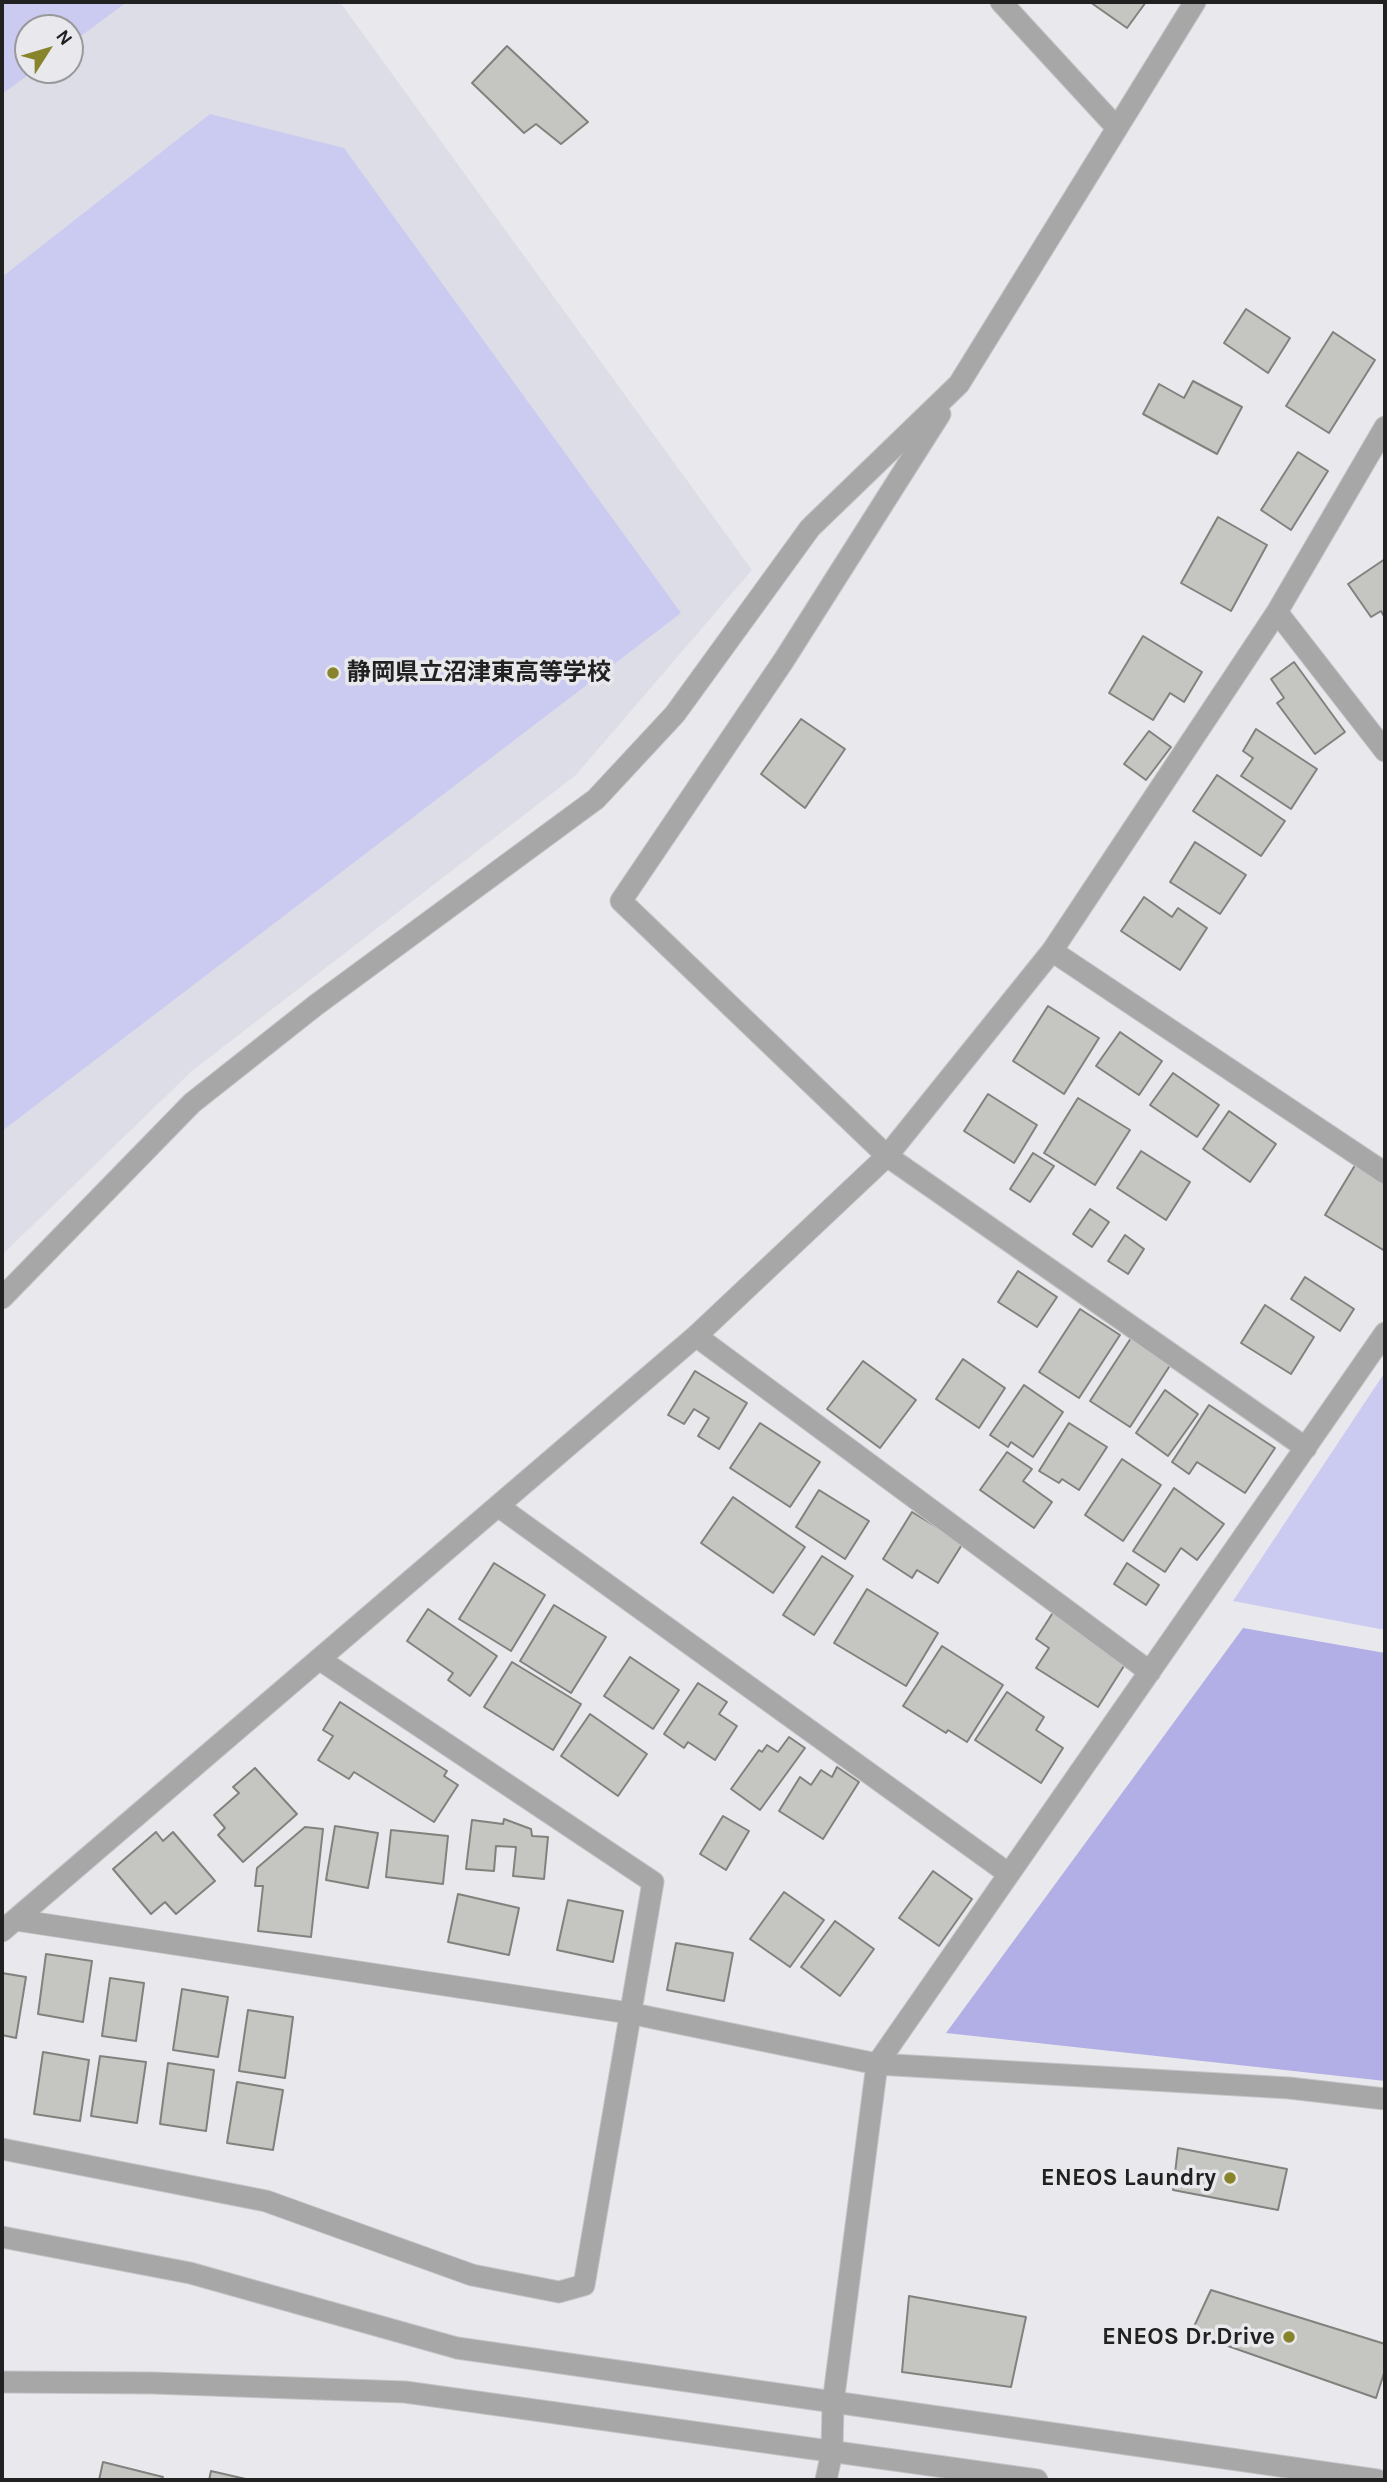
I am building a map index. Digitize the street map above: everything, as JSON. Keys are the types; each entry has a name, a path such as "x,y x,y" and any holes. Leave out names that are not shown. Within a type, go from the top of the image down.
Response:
{"street":[{"path":"1001,2 1117,128"},
{"path":"1195,2 959,384 784,660 621,901 887,1156 1306,1448"},
{"path":"2,1298 192,1103 316,1005 596,799 675,714 810,528 959,384"},
{"path":"9,1925 696,1336 887,1156 1052,951 1278,612 1385,427"},
{"path":"1278,612 1385,751"},
{"path":"1052,951 1385,1173"},
{"path":"826,2480 832,2452 833,2403 877,2064 1385,1333"},
{"path":"696,1336 1150,1672"},
{"path":"498,1506 1009,1874"},
{"path":"2,2149 266,2201 472,2275 559,2292 584,2285 653,1882 319,1659"},
{"path":"9,1925 629,2013 877,2064 1289,2088 1385,2099"},
{"path":"2,2237 190,2273 457,2348 1377,2480"},
{"path":"2,2382 153,2383 405,2392 1037,2480"}],"shaded area":[{"name":"静岡県立沼津東高等学校","path":"2,2 340,2 752,570 576,775 192,1071 2,1255"},
{"path":"2,2 127,2 84,34 84,14 14,14 16,84 2,94"},
{"name":"静岡県立沼津東高等学校","path":"210,114 344,148 681,613 2,1131 2,277"},
{"path":"1385,1372 1385,1630 1233,1601"},
{"path":"1243,1628 1385,1653 1385,2081 946,2033"}],"building":[{"path":"1090,2 1146,2 1127,28"},
{"path":"507,46 588,122 561,144 536,124 524,133 472,83"},
{"path":"1246,309 1290,338 1268,373 1224,343"},
{"path":"1333,332 1375,360 1329,433 1286,406"},
{"path":"1193,381 1242,407 1217,454 1143,414 1159,384 1184,398"},
{"path":"1298,452 1328,471 1291,530 1261,510"},
{"path":"1218,517 1267,545 1231,611 1181,583"},
{"path":"1385,559 1385,618 1381,611 1371,617 1348,584"},
{"path":"1143,636 1202,672 1184,702 1170,693 1153,720 1109,693"},
{"path":"1294,662 1345,732 1315,754 1277,703 1284,698 1271,679"},
{"path":"801,719 845,749 805,808 761,774"},
{"path":"1256,729 1317,769 1291,809 1241,776 1253,758 1243,751"},
{"path":"1149,731 1171,747 1146,780 1124,764"},
{"path":"1217,775 1285,821 1261,856 1193,811"},
{"path":"1195,842 1246,875 1220,914 1170,882"},
{"path":"1144,897 1172,917 1178,908 1207,928 1180,970 1121,931"},
{"path":"1048,1006 1099,1038 1064,1094 1013,1061"},
{"path":"1120,1032 1162,1061 1139,1095 1096,1066"},
{"path":"1173,1073 1219,1105 1197,1137 1150,1105"},
{"path":"988,1094 1037,1125 1014,1163 964,1131"},
{"path":"1078,1098 1130,1130 1095,1185 1044,1153"},
{"path":"1229,1111 1276,1144 1250,1182 1203,1149"},
{"path":"1141,1151 1190,1182 1166,1220 1117,1188"},
{"path":"1033,1153 1054,1166 1030,1202 1010,1189"},
{"path":"1357,1162 1385,1178 1385,1251 1325,1215"},
{"path":"1090,1209 1109,1222 1092,1247 1073,1234"},
{"path":"1125,1235 1144,1249 1128,1274 1108,1261"},
{"path":"1018,1271 1057,1297 1037,1327 998,1302"},
{"path":"1305,1277 1354,1309 1340,1331 1291,1299"},
{"path":"1265,1305 1314,1337 1291,1374 1241,1343"},
{"path":"1080,1309 1120,1335 1079,1398 1039,1372"},
{"path":"1131,1338 1171,1364 1130,1427 1090,1401"},
{"path":"963,1359 1005,1388 979,1428 936,1399"},
{"path":"863,1361 916,1400 880,1448 827,1409"},
{"path":"695,1371 747,1403 719,1449 698,1436 709,1418 694,1409 684,1424 668,1415"},
{"path":"1024,1385 1063,1412 1033,1457 1011,1442 1008,1447 990,1435"},
{"path":"1165,1390 1198,1414 1168,1456 1136,1433"},
{"path":"1209,1405 1275,1448 1245,1493 1197,1462 1189,1474 1172,1462"},
{"path":"760,1423 820,1462 790,1507 730,1468"},
{"path":"1069,1423 1107,1447 1079,1490 1062,1479 1059,1483 1039,1471"},
{"path":"1007,1452 1032,1469 1023,1481 1052,1502 1034,1528 980,1490"},
{"path":"1122,1459 1161,1485 1123,1541 1085,1515"},
{"path":"1174,1488 1224,1524 1197,1560 1181,1548 1165,1572 1133,1551"},
{"path":"819,1490 869,1521 845,1559 796,1527"},
{"path":"733,1497 805,1547 773,1593 701,1543"},
{"path":"912,1512 963,1543 938,1583 917,1570 912,1578 883,1559"},
{"path":"822,1556 853,1576 814,1635 783,1615"},
{"path":"494,1563 545,1595 511,1651 459,1619"},
{"path":"1127,1563 1159,1585 1146,1605 1114,1584"},
{"path":"867,1589 938,1633 906,1686 834,1643"},
{"path":"554,1605 606,1637 571,1693 520,1661"},
{"path":"428,1609 497,1656 470,1696 448,1680 453,1673 407,1641"},
{"path":"1054,1611 1129,1658 1098,1707 1036,1668 1049,1648 1036,1639"},
{"path":"942,1646 1003,1685 967,1742 948,1730 946,1733 903,1706"},
{"path":"630,1657 679,1690 653,1729 604,1696"},
{"path":"512,1662 581,1704 553,1750 484,1707"},
{"path":"698,1683 727,1702 719,1714 737,1726 715,1760 688,1742 684,1748 664,1734"},
{"path":"1007,1692 1044,1717 1036,1730 1063,1748 1041,1783 975,1740"},
{"path":"340,1702 447,1771 444,1776 458,1785 434,1822 354,1772 349,1779 318,1760 333,1736 323,1730"},
{"path":"590,1714 647,1754 618,1796 561,1756"},
{"path":"789,1737 805,1748 760,1810 731,1789 759,1750 762,1752 767,1745 778,1752"},
{"path":"837,1767 859,1782 823,1839 779,1811 800,1777 811,1785 821,1770 832,1777"},
{"path":"255,1768 297,1814 243,1862 218,1835 225,1828 214,1815 239,1793 233,1787"},
{"path":"723,1816 749,1831 726,1870 700,1854"},
{"path":"504,1819 531,1829 532,1836 548,1837 544,1879 513,1876 516,1847 496,1846 494,1871 466,1869 472,1820 503,1824"},
{"path":"335,1826 378,1833 368,1888 326,1880"},
{"path":"305,1827 323,1829 311,1937 258,1931 263,1886 255,1886 257,1868"},
{"path":"391,1830 448,1836 443,1884 386,1877"},
{"path":"156,1832 163,1841 173,1832 215,1881 176,1914 165,1902 151,1914 113,1869"},
{"path":"933,1871 972,1899 939,1946 899,1918"},
{"path":"784,1892 824,1920 790,1967 750,1939"},
{"path":"458,1894 519,1908 509,1955 448,1942"},
{"path":"568,1900 623,1911 613,1962 557,1950"},
{"path":"835,1921 874,1949 840,1996 801,1967"},
{"path":"676,1943 733,1953 724,2001 667,1990"},
{"path":"46,1954 92,1961 83,2022 38,2014"},
{"path":"2,1973 26,1977 16,2038 2,2035"},
{"path":"110,1978 144,1983 136,2041 102,2036"},
{"path":"182,1989 228,1997 218,2057 173,2050"},
{"path":"248,2010 293,2017 285,2078 239,2071"},
{"path":"43,2052 89,2060 80,2121 34,2114"},
{"path":"100,2056 146,2062 137,2123 91,2116"},
{"path":"168,2063 214,2070 206,2131 160,2124"},
{"path":"237,2082 283,2090 273,2150 227,2143"},
{"path":"1178,2148 1287,2169 1278,2210 1173,2190"},
{"path":"1211,2290 1385,2344 1385,2370 1376,2398 1191,2333"},
{"path":"909,2296 1026,2317 1011,2387 902,2372"},
{"path":"103,2462 163,2477 162,2480 99,2480"},
{"path":"211,2471 250,2480 209,2480"}],"place":[{"name":"静岡県立沼津東高等学校","path":"333,673"},
{"name":"ENEOS Laundry","path":"1230,2178"},
{"name":"ENEOS Dr.Drive","path":"1289,2337"}]}
